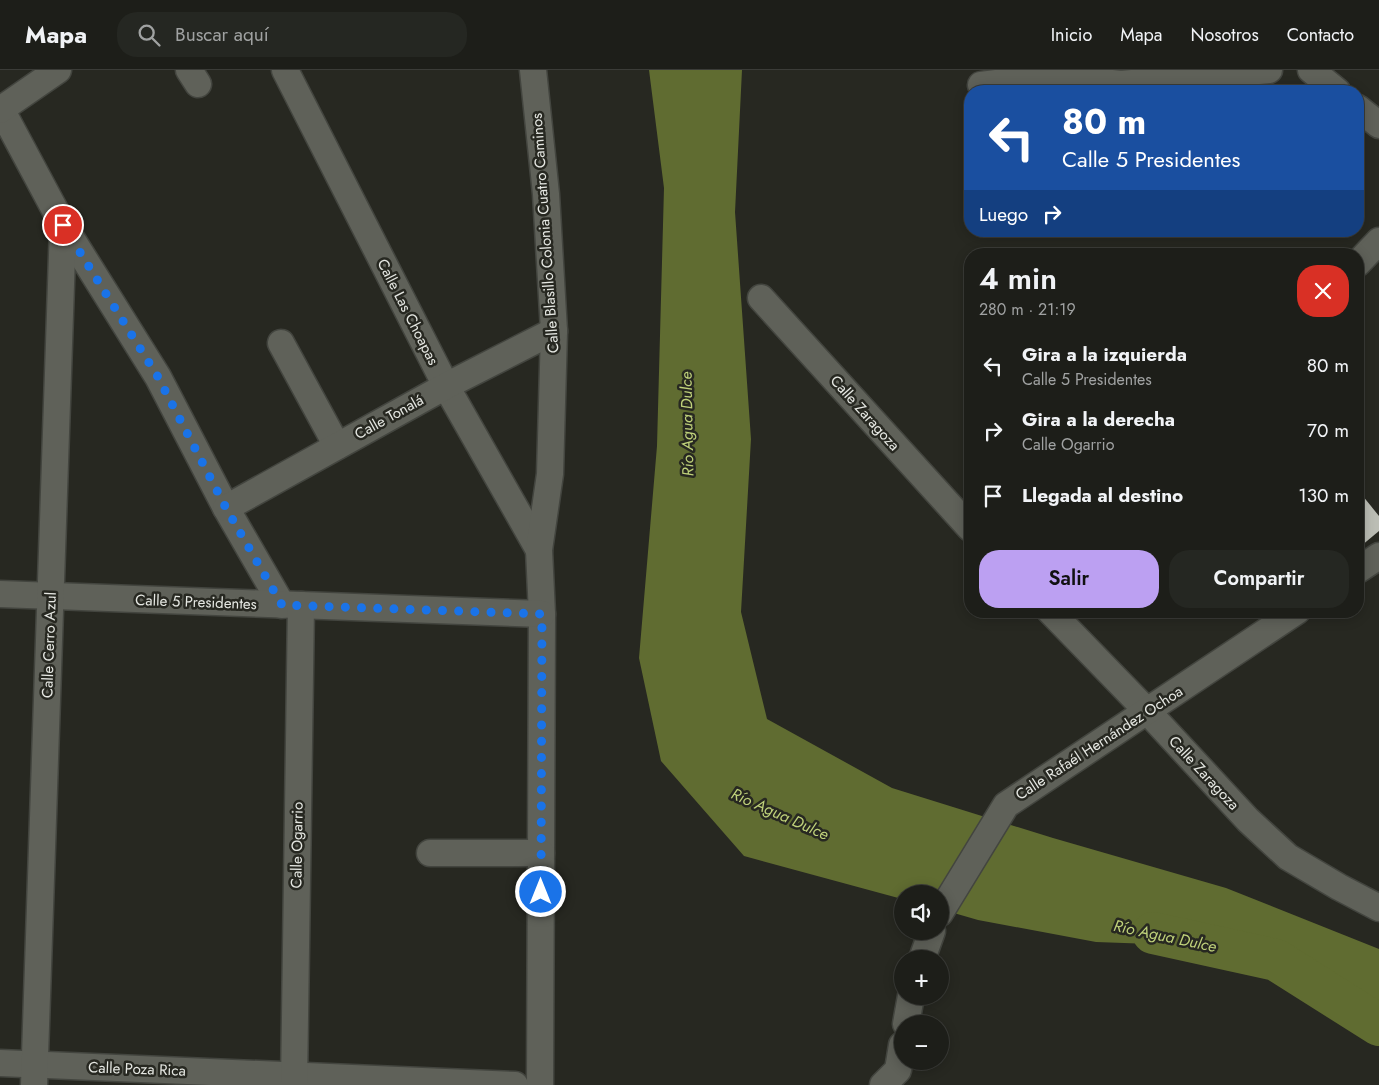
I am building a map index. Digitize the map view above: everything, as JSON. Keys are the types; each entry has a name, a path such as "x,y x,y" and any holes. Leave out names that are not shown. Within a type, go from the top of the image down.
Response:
{"street":[{"path":"58,70 1,110 63,225 158,377 226,508 292,605"},
{"name":"Calle Las Choapas","path":"285,70 446,386 539,550"},
{"name":"Calle Blasillo Colonia Cuatro Caminos","path":"533,70 546,194 554,331 550,474 539,550 542,614 540,1085"},
{"path":"982,85 1048,76 1121,84 1192,74 1269,70"},
{"path":"1311,70 1330,85"},
{"path":"1364,113 1379,125"},
{"name":"Calle Cerro Azul","path":"35,1075 63,225"},
{"path":"1364,257 1379,241"},
{"name":"Calle Zaragoza","path":"761,298 964,521"},
{"name":"Calle Tonalá","path":"226,508 446,386 554,331"},
{"path":"281,343 338,446"},
{"path":"1364,566 1379,556"},
{"name":"Calle 5 Presidentes","path":"0,594 542,614"},
{"name":"Calle Ogarrio","path":"292,605 294,1080"},
{"name":"Calle Zaragoza","path":"1057,618 1148,712 1248,820 1288,857 1379,908"},
{"name":"Calle Rafaél Hernández Ochoa","path":"949,898 1006,804 1148,712 1286,618"},
{"path":"430,852 541,853"},
{"name":"Calle Poza Rica","path":"0,1063 35,1075 514,1085"},
{"path":"883,1085 898,1070"}],"water":[{"path":"649,70 742,70 735,212 751,439 741,612 767,719 892,788 1053,838 1226,888 1379,949 1379,1035 1235,947 1096,942 978,920 949,912 949,885 894,885 894,897 744,856 661,761 639,658 657,446 664,188"}],"building":[{"path":"1364,497 1379,516 1379,531 1364,544"}],"waterway":[{"name":"Río Agua Dulce","path":"1153,933 1276,960 1379,1025"}],"route":[{"path":"63,225 158,377 226,508 282,605 542,614 541,892"}]}
